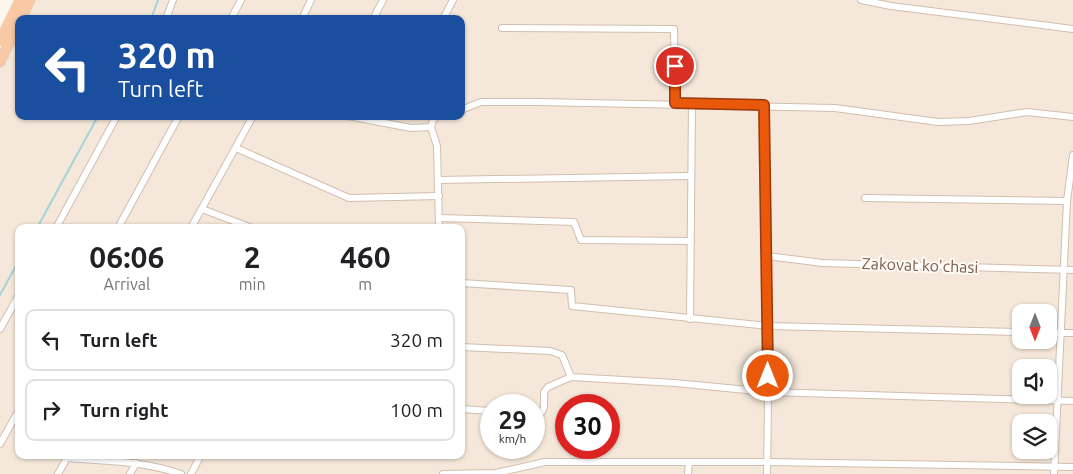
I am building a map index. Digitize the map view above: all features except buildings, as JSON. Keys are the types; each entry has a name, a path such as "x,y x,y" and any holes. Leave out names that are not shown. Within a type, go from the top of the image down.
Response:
{"highway":[{"path":"0,41 20,0"},
{"path":"23,15 30,0"},
{"path":"0,62 15,31"}],"street":[{"path":"168,15 174,0"},
{"path":"233,15 241,0"},
{"path":"304,15 311,0"},
{"path":"375,15 383,0"},
{"path":"445,15 453,0"},
{"path":"861,0 891,6 1073,29"},
{"path":"502,28 674,29 675,103"},
{"path":"465,108 481,102 675,103 835,108 938,122 969,121 1027,112 1073,117"},
{"path":"690,318 692,104"},
{"path":"764,105 768,326 767,474"},
{"path":"58,224 115,120"},
{"path":"120,224 177,120"},
{"path":"193,224 251,120"},
{"path":"390,120 411,128 431,127"},
{"path":"433,120 431,127 437,146 439,180 439,224"},
{"path":"236,148 349,198 439,196"},
{"path":"1054,470 1064,270 1073,155"},
{"path":"439,180 691,176"},
{"path":"866,198 1069,205"},
{"path":"202,209 241,224"},
{"path":"439,218 574,222 581,240 691,241"},
{"name":"Zakovat ko'chasi","path":"767,256 823,262 1073,270"},
{"path":"465,283 571,290 572,306 768,326 1012,332"},
{"path":"0,329 15,302"},
{"path":"1061,333 1073,333"},
{"path":"465,347 550,350 562,355 571,377"},
{"path":"544,394 548,387 571,377 675,383 768,392 1073,400"},
{"path":"465,409 480,410"},
{"path":"0,444 15,417"},
{"path":"58,474 66,459"},
{"path":"97,459 161,467 181,474"},
{"path":"191,474 199,459"},
{"path":"443,474 496,473 545,462 767,462 1054,470 1073,467"},
{"path":"688,462 688,474"},
{"path":"130,474 136,463"}],"shaded area":[{"path":"30,0 1073,0 1073,474 0,474 0,62 15,31 15,120 465,120 465,15 23,15"}],"waterway":[{"path":"152,15 158,0"},
{"path":"39,224 96,120"},
{"path":"0,295 15,267"}],"route":[{"path":"675,66 675,103 764,105 768,376"}]}
